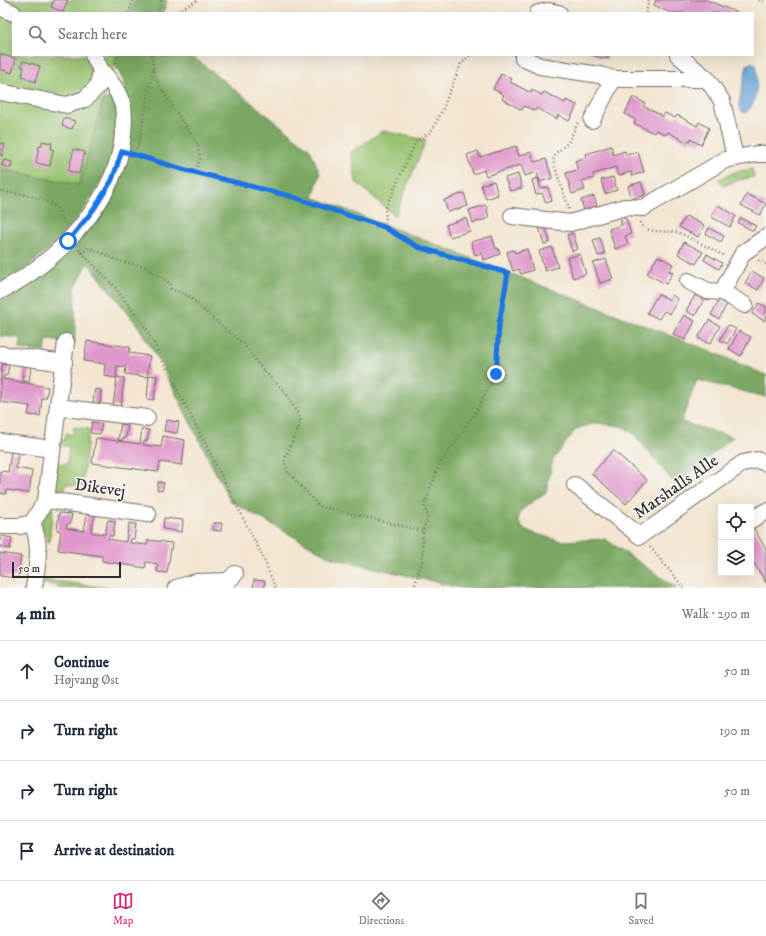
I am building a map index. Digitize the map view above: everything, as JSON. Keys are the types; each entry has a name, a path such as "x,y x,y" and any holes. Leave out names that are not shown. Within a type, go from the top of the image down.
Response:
{"street":[{"path":"0,7 12,13"},
{"path":"543,12 554,12"},
{"path":"0,291 21,281 68,241 94,209 128,153 122,104 114,85 101,70 94,56"},
{"path":"523,56 523,58 540,66 600,75 613,79 707,79"},
{"path":"679,56 707,79 722,101 735,157"},
{"path":"0,92 67,106 85,99 98,86 101,70"},
{"path":"592,120 613,79"},
{"path":"512,216 573,222 625,207 644,208 709,168 725,160 735,157 766,154"},
{"path":"722,292 744,252 766,236"},
{"path":"688,281 708,291 722,292 745,305"},
{"path":"0,526 20,526 32,523 46,500 66,342"},
{"path":"0,354 64,363"},
{"path":"58,407 147,418"},
{"path":"0,442 52,448"},
{"name":"Marshalls Alle","path":"575,485 640,536 743,463 757,460 766,462"},
{"name":"Dikevej","path":"46,500 148,514"},
{"path":"754,518 766,511"},
{"path":"32,523 38,536 39,544 34,588"},
{"path":"176,588 196,582 228,581 235,574"}],"path":[{"path":"129,12 133,0"},
{"path":"158,12 161,0"},
{"path":"177,12 198,0"},
{"path":"646,12 649,0"},
{"path":"759,0 766,3"},
{"path":"152,56 156,77 168,100 198,145 200,159 195,172"},
{"path":"384,227 386,219 385,209 416,141 431,132 441,114 461,64 469,56"},
{"path":"153,65 140,139 128,153 290,196 384,227 418,247 508,273 499,324 496,374 474,415 439,465 424,505 428,517 423,531 422,562 414,588"},
{"path":"573,222 553,162 556,153 568,143 581,114 592,120"},
{"path":"0,191 46,199 61,213 68,241 81,252 113,285 146,328 264,559 275,588"},
{"path":"638,208 638,218 643,228 653,231 678,232 738,262"},
{"path":"81,252 90,248 122,262 144,266 170,283 171,289 188,296 243,343 262,368 288,394 301,420 284,461 288,472 319,506 423,531"},
{"path":"640,536 684,588"}],"green space":[{"path":"0,0 136,0 131,12 12,12 12,56 117,56 79,185 0,169"},
{"path":"136,0 167,0 163,12 131,12"},
{"path":"117,56 192,56 310,149 320,174 313,197 708,350 766,375 766,397 697,380 681,422 733,437 676,485 633,433 621,426 596,423 576,429 553,460 546,492 520,511 518,521 524,530 560,541 605,539 677,588 461,588 332,558 230,501 161,364 138,326 88,263 75,288 75,343 47,340 45,352 19,349 20,338 0,336 0,302 59,262 95,220 115,187 128,152 129,112 124,82 114,63"},
{"path":"112,97 117,111 115,135 111,155 104,174 95,191 72,224 44,253 22,271 0,283 0,169 79,185 103,101"},
{"path":"383,131 426,140 395,216 356,182 351,152"},
{"path":"752,169 754,177 739,180 723,186 719,179 735,172"},
{"path":"74,427 89,429 82,486 65,484 64,496 58,495 55,491 56,463 67,464 69,447 59,445 60,440 65,440 66,433 73,435"},
{"path":"50,509 53,509 49,543 44,533 42,522 43,518"},
{"path":"44,580 113,588 58,588 58,586 43,583"}],"water":[{"path":"752,62 756,65 756,91 752,104 745,113 741,111 739,104 747,65"}],"building":[{"path":"54,0 68,0 63,12 51,7"},
{"path":"656,0 707,0 736,12 669,12 654,5"},
{"path":"0,54 16,59 12,73 0,69"},
{"path":"594,56 608,56 608,59"},
{"path":"23,61 40,66 35,82 22,76 24,67 21,66"},
{"path":"501,74 512,79 510,82 531,93 532,90 542,95 544,92 565,103 566,100 577,105 569,121 558,115 557,119 536,108 535,111 524,106 522,110 502,99 504,95 493,89"},
{"path":"633,97 645,103 643,106 663,116 665,113 675,118 677,115 697,126 699,122 709,128 701,145 690,139 688,143 668,132 666,135 656,130 654,133 634,123 636,120 625,114"},
{"path":"64,118 75,121 72,129 62,126"},
{"path":"42,141 52,143 51,149 53,149 50,166 36,163 39,146 41,147"},
{"path":"0,143 5,144 2,156 0,155"},
{"path":"516,146 519,156 531,152 534,162 546,159 552,178 540,182 537,172 525,176 521,165 486,176 484,170 473,174 467,155 478,151 480,157"},
{"path":"611,146 613,155 625,151 626,155 638,152 644,172 632,176 631,172 618,176 616,167 593,174 594,178 582,181 585,190 572,194 566,173 578,170 575,161 587,157 586,154"},
{"path":"74,149 85,152 79,174 68,171"},
{"path":"4,160 12,162 11,168 2,166"},
{"path":"518,174 522,188 510,191 505,178"},
{"path":"613,177 617,190 605,194 601,180"},
{"path":"538,178 541,189 548,187 552,201 546,203 542,193 536,195 532,180"},
{"path":"494,181 498,195 486,199 481,185"},
{"path":"641,182 645,195 632,199 628,186"},
{"path":"464,193 468,206 448,212 444,200"},
{"path":"747,194 766,204 760,215 741,205"},
{"path":"594,196 598,209 585,213 581,200"},
{"path":"486,205 489,218 473,223 469,210"},
{"path":"718,205 736,216 730,227 711,217"},
{"path":"686,216 704,225 698,237 679,227"},
{"path":"466,218 470,231 450,237 446,225"},
{"path":"626,218 631,234 625,236 628,244 615,249 609,229 622,225 620,220"},
{"path":"741,218 756,226 753,231 738,223"},
{"path":"545,225 550,242 544,244 539,227"},
{"path":"709,228 724,236 721,242 706,234"},
{"path":"573,233 578,249 572,251 567,235"},
{"path":"492,236 496,249 498,248 500,254 484,260 482,253 475,255 471,242"},
{"path":"600,238 605,254 598,256 593,240"},
{"path":"684,242 703,252 696,264 678,254"},
{"path":"552,247 558,267 545,271 539,251"},
{"path":"527,249 533,270 521,274 519,269 513,271 507,252 514,250 515,253"},
{"path":"580,254 586,274 573,278 567,258"},
{"path":"707,254 722,263 719,269 704,260"},
{"path":"658,256 673,264 669,271 673,272 666,284 647,274"},
{"path":"606,259 613,279 600,283 593,263"},
{"path":"752,271 764,278 758,290 745,283"},
{"path":"658,294 670,300 672,295 678,299 670,314 664,311 659,319 647,313"},
{"path":"695,295 704,300 695,316 686,311"},
{"path":"719,300 727,304 719,319 711,315"},
{"path":"759,303 766,307 765,321 752,314"},
{"path":"684,315 695,321 685,340 673,334"},
{"path":"709,320 720,326 710,344 698,338"},
{"path":"728,325 736,329 727,344 720,340"},
{"path":"739,331 751,337 741,356 729,349"},
{"path":"87,341 130,347 129,353 150,356 147,377 125,374 126,367 117,366 116,378 104,376 105,364 84,361"},
{"path":"2,364 9,365 7,376 4,375 3,379 48,387 46,398 42,398 40,416 28,415 30,406 0,402"},
{"path":"24,365 31,366 29,382 22,381"},
{"path":"149,375 157,376 154,400 147,399"},
{"path":"117,377 124,378 121,407 113,406"},
{"path":"95,389 101,390 100,404 93,403"},
{"path":"166,420 179,422 177,433 164,431"},
{"path":"92,422 102,424 100,434 90,433"},
{"path":"121,424 128,425 126,438 122,438 122,441 118,440"},
{"path":"142,429 149,430 147,441 144,441 143,445 161,447 163,436 185,440 182,465 160,462 158,472 92,463 96,438 140,444"},
{"path":"613,450 647,480 626,504 592,474"},
{"path":"11,452 18,453 16,468 32,471 29,493 7,490 6,494 0,493 0,471 8,472"},
{"path":"158,482 164,483 162,491 157,490"},
{"path":"59,513 72,514 70,524 67,524 66,528 84,531 87,514 95,515 91,532 105,534 108,520 115,521 113,536 109,536 108,539 126,542 129,523 136,524 134,539 131,539 130,543 147,545 148,540 172,543 167,573 157,572 158,564 146,562 145,568 102,561 102,556 58,550 61,531 57,530"},
{"path":"164,518 183,520 182,532 163,529"},
{"path":"214,523 222,523 221,531 213,530"},
{"path":"754,529 766,549 766,583 754,563"},
{"path":"1,536 12,538 10,549 0,547"},
{"path":"0,553 21,556 18,578 0,576"},
{"path":"254,580 265,581 264,588 253,588"}],"route":[{"path":"68,241 94,209 112,180 122,151 182,169 290,196 384,227 418,247 508,273 499,324 496,374"}]}
